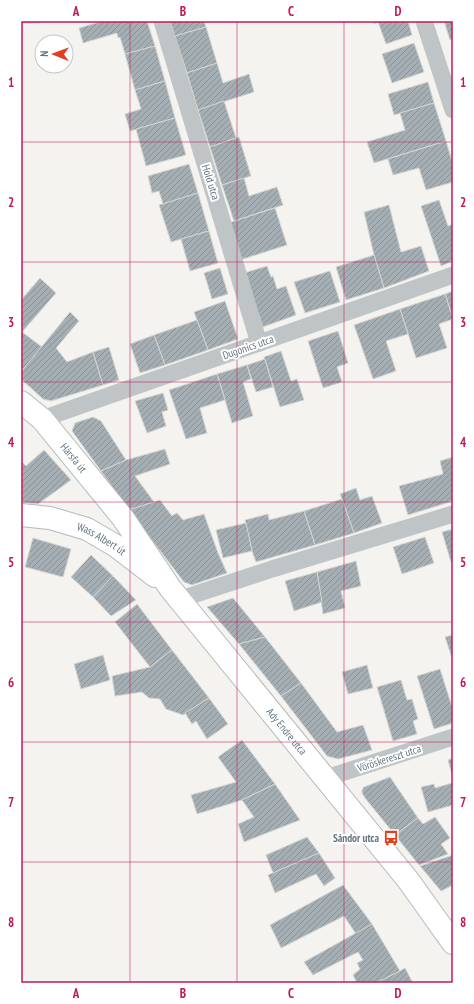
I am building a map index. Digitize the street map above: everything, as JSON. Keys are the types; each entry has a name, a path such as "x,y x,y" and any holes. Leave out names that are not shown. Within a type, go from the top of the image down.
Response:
{"street":[{"name":"Hold utca","path":"162,21 259,343"},
{"path":"424,21 453,110"},
{"name":"Dugonics utca","path":"42,419 453,275"},
{"name":"Hársfa út","path":"21,402 42,419 123,518"},
{"path":"176,594 272,569 453,514"},
{"name":"Wass Albert út","path":"21,515 50,518 87,530 116,546 176,594"},
{"name":"Ady Endre utca","path":"123,518 176,594 408,880 453,943"},
{"name":"Vöröskereszt utca","path":"326,778 453,737"}],"building":[{"path":"21,21 40,21 40,23 21,23"},
{"path":"103,21 147,21 155,46 125,54 120,37 118,38 117,33 83,43 79,28"},
{"path":"170,21 204,21 206,27 175,36"},
{"path":"373,21 408,21 412,35 386,44 378,22 374,24"},
{"path":"444,21 453,21 453,39 450,40"},
{"path":"206,27 217,63 187,73 175,36"},
{"path":"414,43 424,72 392,83 382,54"},
{"path":"155,46 165,81 135,90 125,54"},
{"path":"217,63 223,83 249,74 254,92 198,110 187,73"},
{"path":"165,81 175,118 130,131 125,114 141,109 135,90"},
{"path":"428,82 434,103 394,115 388,94"},
{"path":"224,101 236,138 210,147 198,110"},
{"path":"434,103 446,141 374,163 367,142 405,130 400,113"},
{"path":"175,118 186,155 146,166 136,129"},
{"path":"239,137 251,176 222,185 210,147"},
{"path":"446,141 453,165 453,182 426,190 419,168 393,175 388,159"},
{"path":"189,164 198,193 163,204 159,191 152,193 148,176"},
{"path":"244,178 249,196 277,187 283,205 234,221 222,185"},
{"path":"198,193 209,231 171,242 159,205"},
{"path":"439,200 448,226 453,224 453,261 441,266 421,206"},
{"path":"389,205 401,252 421,246 429,271 384,288 374,255 364,212"},
{"path":"275,208 287,245 240,260 228,223"},
{"path":"209,231 218,263 190,271 181,239"},
{"path":"374,255 384,288 346,300 336,267"},
{"path":"267,266 271,277 273,276 277,289 286,286 296,315 263,327 244,273"},
{"path":"220,268 228,294 212,299 204,273"},
{"path":"330,271 340,302 305,313 294,282"},
{"path":"40,278 56,293 22,332 42,347 21,372 21,300"},
{"path":"453,291 453,319 445,294"},
{"path":"445,294 453,319 439,324 447,348 416,358 400,309"},
{"path":"225,301 238,339 208,350 194,312"},
{"path":"400,309 408,334 386,341 396,371 373,379 354,325"},
{"path":"70,312 79,321 56,348 67,362 93,352 103,385 51,401 43,399 21,379 21,372"},
{"path":"197,320 208,350 165,365 154,335"},
{"path":"338,331 348,363 337,367 342,382 323,388 308,341"},
{"path":"154,335 165,365 140,373 130,344"},
{"path":"109,347 119,380 103,385 93,352"},
{"path":"281,351 291,381 297,379 304,400 280,407 264,357"},
{"path":"265,359 273,387 256,392 247,365"},
{"path":"247,365 251,379 243,382 253,416 232,423 217,374"},
{"path":"217,374 225,400 200,408 207,433 186,439 169,390"},
{"path":"163,393 168,410 162,412 166,426 147,433 135,401"},
{"path":"93,417 101,421 126,460 101,471 72,431 75,423"},
{"path":"165,449 170,464 135,476 154,502 129,510 101,471 126,460"},
{"path":"44,450 71,480 38,504 21,502 21,461 26,466"},
{"path":"453,457 453,501 408,515 399,486 443,474 440,461"},
{"path":"356,488 360,500 372,496 382,523 354,533 340,494"},
{"path":"342,499 354,533 315,545 304,511"},
{"path":"160,500 172,516 177,513 183,520 204,514 227,573 192,585 184,582 129,510"},
{"path":"304,511 315,545 256,562 245,520 268,514 269,520"},
{"path":"246,523 252,551 223,558 216,530"},
{"path":"453,529 453,562 451,562 442,532"},
{"path":"425,537 434,563 402,574 393,547"},
{"path":"33,538 71,549 63,577 25,567"},
{"path":"91,555 113,576 93,597 71,577"},
{"path":"356,561 361,586 341,591 345,608 323,614 317,572"},
{"path":"317,572 322,602 294,611 285,581"},
{"path":"113,576 136,600 111,616 93,597"},
{"path":"233,598 265,637 239,644 207,607"},
{"path":"137,604 172,650 150,667 115,622"},
{"path":"453,635 453,661 445,637"},
{"path":"265,637 301,683 281,696 239,644"},
{"path":"172,650 209,698 183,715 166,709 160,699 149,698 142,692 115,696 112,676 150,667"},
{"path":"103,655 110,680 81,689 74,664"},
{"path":"367,665 373,688 348,694 342,672"},
{"path":"440,669 453,710 453,723 434,729 417,676"},
{"path":"401,680 407,700 412,699 418,719 413,721 417,734 393,741 377,687"},
{"path":"301,683 337,732 363,725 372,750 338,759 327,756 281,696"},
{"path":"209,698 228,724 207,739 196,721 192,724 185,713"},
{"path":"242,740 275,784 242,800 197,814 191,795 236,782 218,757"},
{"path":"453,758 453,778 448,760"},
{"path":"390,777 418,818 395,835 362,793 364,787"},
{"path":"452,783 453,805 428,812 421,787 434,784 435,788"},
{"path":"275,784 300,820 244,842 238,824 254,817 242,800"},
{"path":"435,817 450,838 441,844 448,854 419,865 395,835 418,818 423,824"},
{"path":"307,837 319,853 273,873 266,855"},
{"path":"319,853 335,878 324,886 316,874 275,893 268,875"},
{"path":"453,855 453,885 441,891 420,866"},
{"path":"343,885 372,924 356,934 344,916 281,948 270,925"},
{"path":"372,924 400,971 376,983 357,983 353,975 360,969 357,963 363,960 358,952 313,975 304,962"},
{"path":"405,968 413,983 376,983 400,971"}],"place":[{"name":"Sándor utca","path":"391,838"}]}
